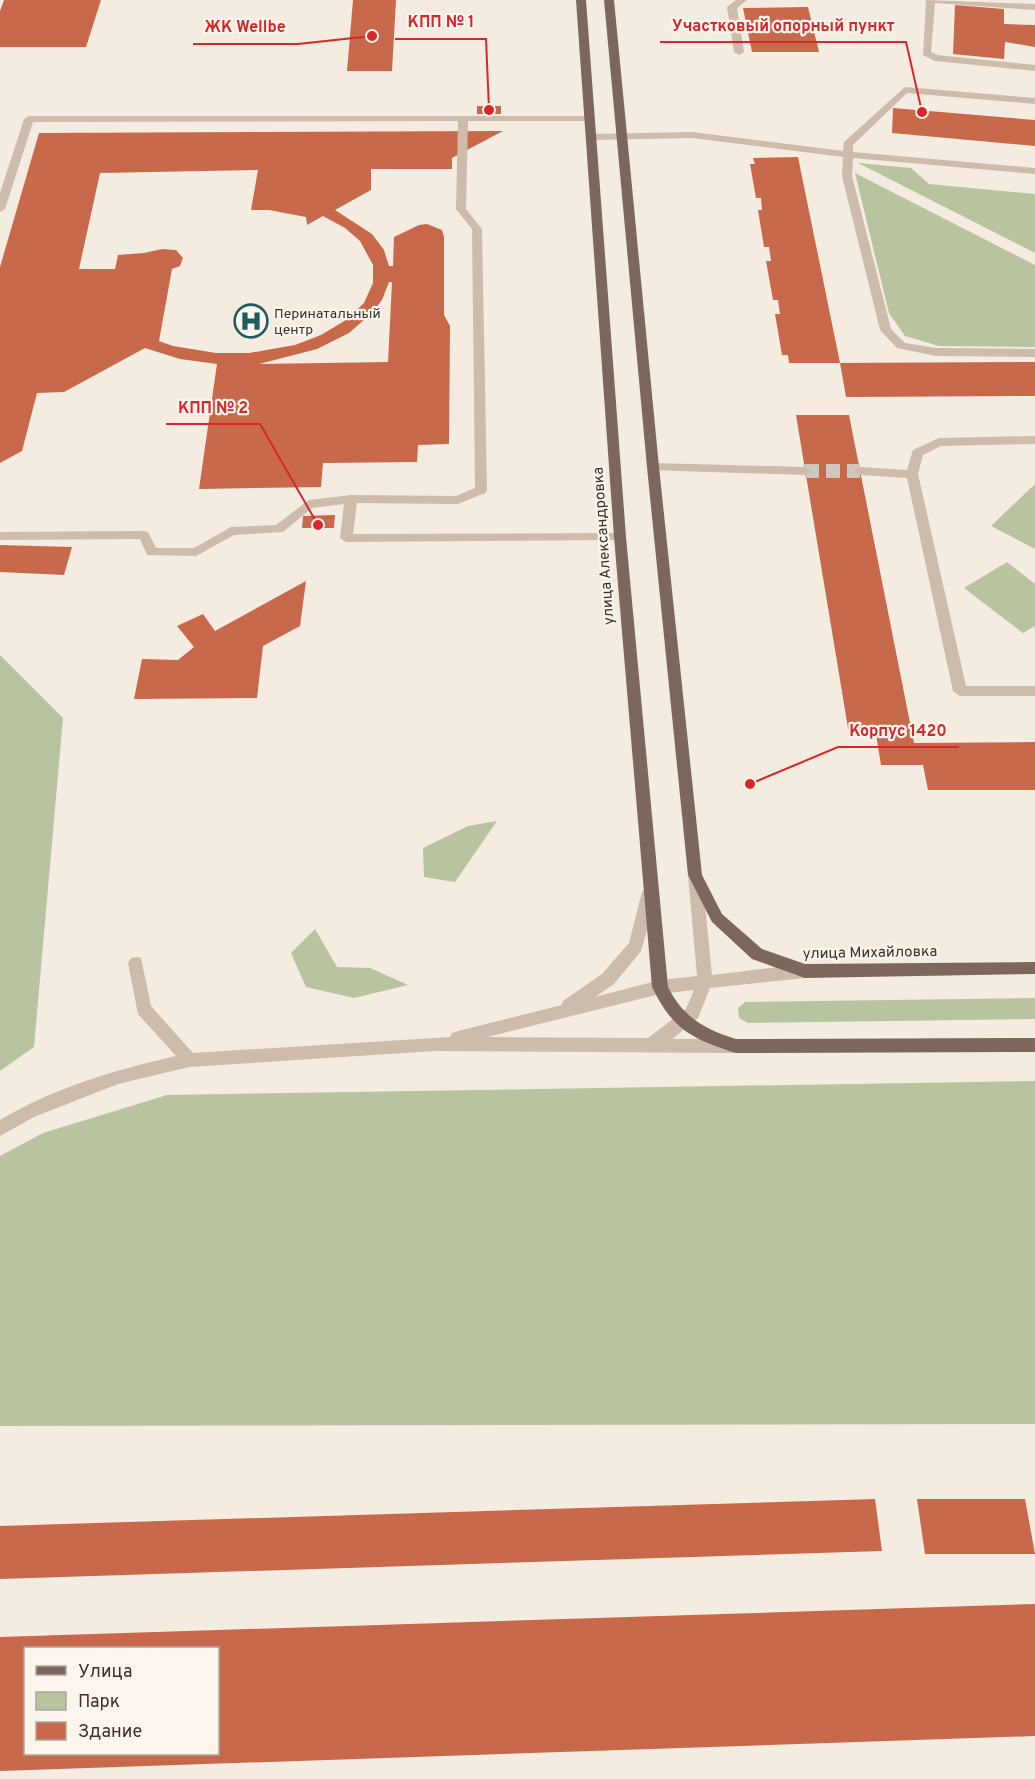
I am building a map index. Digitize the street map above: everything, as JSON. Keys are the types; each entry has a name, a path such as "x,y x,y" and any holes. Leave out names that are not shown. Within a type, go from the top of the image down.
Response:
{"main road":[{"name":"улица Александровка","path":"581,0 620,537 660,987 670,1010 683,1022 705,1036 736,1046"},
{"path":"609,0 653,467 695,874 717,918 757,954 805,971"},
{"name":"улица Михайловка","path":"805,971 1035,968"},
{"path":"736,1046 1035,1045"}],"street":[{"path":"739,52 732,7 742,0"},
{"path":"1035,7 930,0 926,53 935,58 1035,68"},
{"path":"1035,101 905,90 848,144 847,176 886,330 901,346 936,352 1035,353"},
{"path":"0,209 28,119 589,118"},
{"path":"0,536 144,536 152,552 196,552 231,531 279,529 309,504 351,499 458,500 481,490 477,229 461,209 463,120"},
{"path":"591,136 692,135 848,155 1035,171"},
{"path":"1035,440 939,442 917,453 912,474 960,691 1035,691"},
{"path":"653,467 805,471"},
{"path":"860,471 912,474"},
{"path":"351,499 346,538 620,537"},
{"path":"652,1045 692,1013 705,981 695,874"},
{"path":"560,1012 608,979 636,946 650,892"},
{"path":"136,963 144,1009 189,1060"},
{"name":"улица Михайловка","path":"435,1044 660,987 805,971"},
{"path":"0,1129 28,1112 117,1077 189,1060 435,1044 736,1046"}],"green space":[{"path":"858,163 911,168 929,184 1035,194 1035,253"},
{"path":"855,173 1035,265 1035,347 939,346 905,336 889,313"},
{"path":"1035,484 1035,549 991,526"},
{"path":"1007,562 1035,584 1035,626 1023,633 964,588"},
{"path":"0,655 63,718 34,1047 0,1071"},
{"path":"497,821 455,882 424,877 423,848 468,826"},
{"path":"315,929 337,967 370,968 408,985 354,998 306,987 291,953"},
{"path":"1035,998 1035,1019 748,1023 739,1018 738,1008 745,1002"},
{"path":"1035,1081 1035,1424 0,1426 0,1156 43,1133 167,1095"}],"building":[{"path":"4,0 101,0 86,47 0,47 0,11"},
{"path":"353,0 396,0 392,71 347,71"},
{"path":"955,5 1004,9 1004,24 1035,25 1035,47 1005,42 1004,59 953,54"},
{"path":"808,7 819,52 752,52 743,8"},
{"path":"477,106 501,106 501,114 477,114"},
{"path":"893,108 1035,120 1035,146 892,133"},
{"path":"503,131 452,158 452,169 371,169 371,190 335,210 372,234 384,250 389,266 393,266 394,237 419,225 427,224 442,230 444,237 444,315 450,326 449,444 418,445 417,462 323,463 321,487 199,489 217,364 180,359 145,348 64,392 37,393 22,451 0,463 0,267 39,133","holes":["258,170 251,210 269,210 306,217 307,225 323,216 345,228 360,241 373,265 373,283 364,303 346,320 321,335 295,345 249,353 216,353 173,346 159,341 172,269 180,266 183,258 176,250 162,249 118,255 115,269 79,269 100,173","389,282 392,282 388,362 259,364 317,349 349,333 372,313 382,300"]},
{"path":"798,157 840,363 789,363 788,355 782,355 775,314 780,314 778,300 773,300 766,261 771,261 769,247 764,247 758,210 762,210 761,198 756,198 750,164 755,164 753,158"},
{"path":"1035,362 1035,396 846,397 840,363"},
{"path":"796,415 849,415 914,743 1035,742 1035,790 928,790 923,765 881,765 876,734 849,734"},
{"path":"335,515 334,528 302,528 303,516"},
{"path":"0,545 72,547 64,575 0,572"},
{"path":"306,581 300,626 263,646 257,698 134,699 142,659 178,660 194,647 177,626 203,614 215,631"},
{"path":"875,1499 882,1551 0,1579 0,1526"},
{"path":"917,1499 1025,1499 1035,1554 925,1554"},
{"path":"1035,1604 1035,1736 0,1771 0,1637"}],"tunnel":[{"path":"805,471 860,471"}],"place":[{"name":"ЖК Wellbe","path":"372,36"},
{"name":"КПП № 1","path":"489,110"},
{"name":"Участковый опорный пункт","path":"922,112"},
{"name":"Перинатальный центр","path":"251,321"},
{"name":"КПП № 2","path":"318,525"},
{"name":"Корпус 1420","path":"750,784"}]}
